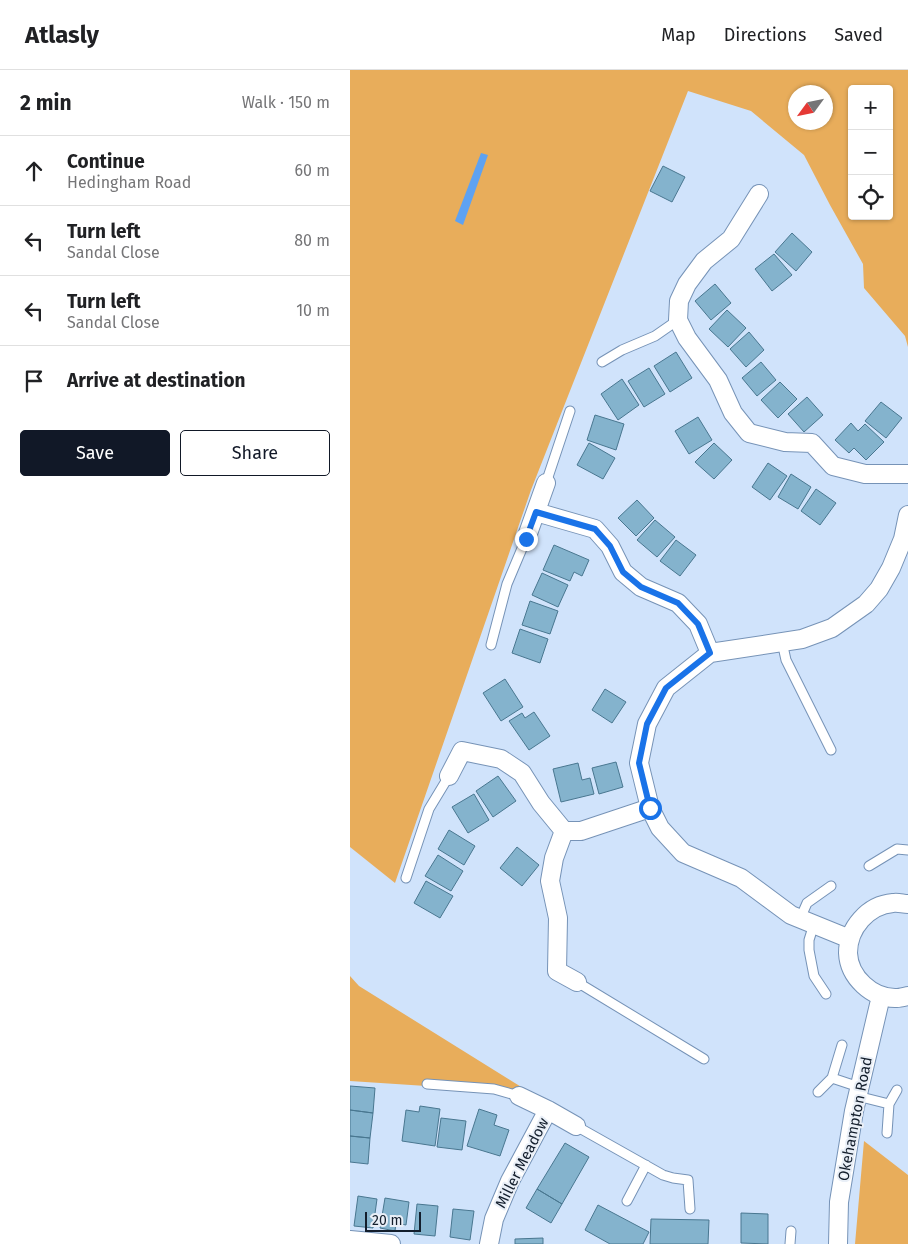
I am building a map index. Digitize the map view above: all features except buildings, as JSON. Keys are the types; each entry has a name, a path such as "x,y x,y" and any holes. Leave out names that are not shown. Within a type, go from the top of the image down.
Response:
{"street":[{"path":"759,194 731,239 704,261 687,284 679,301 678,320 687,338 718,380 733,413 749,433 785,442 812,443 833,466 865,474 908,474"},
{"path":"526,539 546,482"},
{"path":"536,512 595,529 610,546 623,572 641,587 678,603 698,624 710,653"},
{"path":"850,939 791,915 741,878 684,853 660,828 650,808 639,763 647,724 666,688 710,653 802,639 832,628 866,604 891,568 904,539 908,515"},
{"path":"449,776 462,751 501,759 522,773 541,803 564,831"},
{"path":"564,831 581,831 650,808"},
{"path":"564,831 554,858 550,882 558,918 557,971 577,982"},
{"path":"908,904 893,903 878,906 866,914 856,925 850,939 848,953 851,967 858,979 868,989 881,996 896,998 908,996"},
{"name":"Okehampton Road","path":"838,1244 839,1202 854,1111 881,996"},
{"path":"519,1096 576,1126"},
{"name":"Miller Meadow","path":"489,1244 494,1219 510,1181 548,1110"},
{"path":"350,1240 391,1244"}],"lane":[{"path":"602,362 622,350 655,336 678,320"},
{"path":"546,482 570,411"},
{"path":"491,645 507,584 526,539"},
{"path":"782,642 786,660 830,750"},
{"path":"406,878 429,809 449,776"},
{"path":"869,866 897,849 908,850"},
{"path":"826,994 814,976 809,950 807,903 831,886"},
{"path":"577,982 704,1059"},
{"path":"818,1092 832,1078 842,1045"},
{"path":"832,1078 858,1092 889,1104"},
{"path":"427,1084 494,1089 519,1096"},
{"path":"887,1133 889,1104 897,1090"},
{"path":"576,1126 646,1165 673,1178 688,1180 690,1209"},
{"path":"627,1201 646,1165"},
{"path":"790,1244 791,1232"}],"shaded area":[{"path":"350,70 908,70 908,347 905,336 864,288 863,264 804,155 751,111 688,91 531,490 395,883 350,847"},
{"path":"350,976 359,986 531,1093 350,1081"},
{"path":"864,1141 908,1175 908,1244 855,1244"}],"water":[{"path":"481,153 488,155 463,225 455,221"}],"route":[{"path":"526,539 536,512 595,529 610,546 623,572 641,587 678,603 698,624 710,653 666,688 647,724 639,763 650,808"}]}
